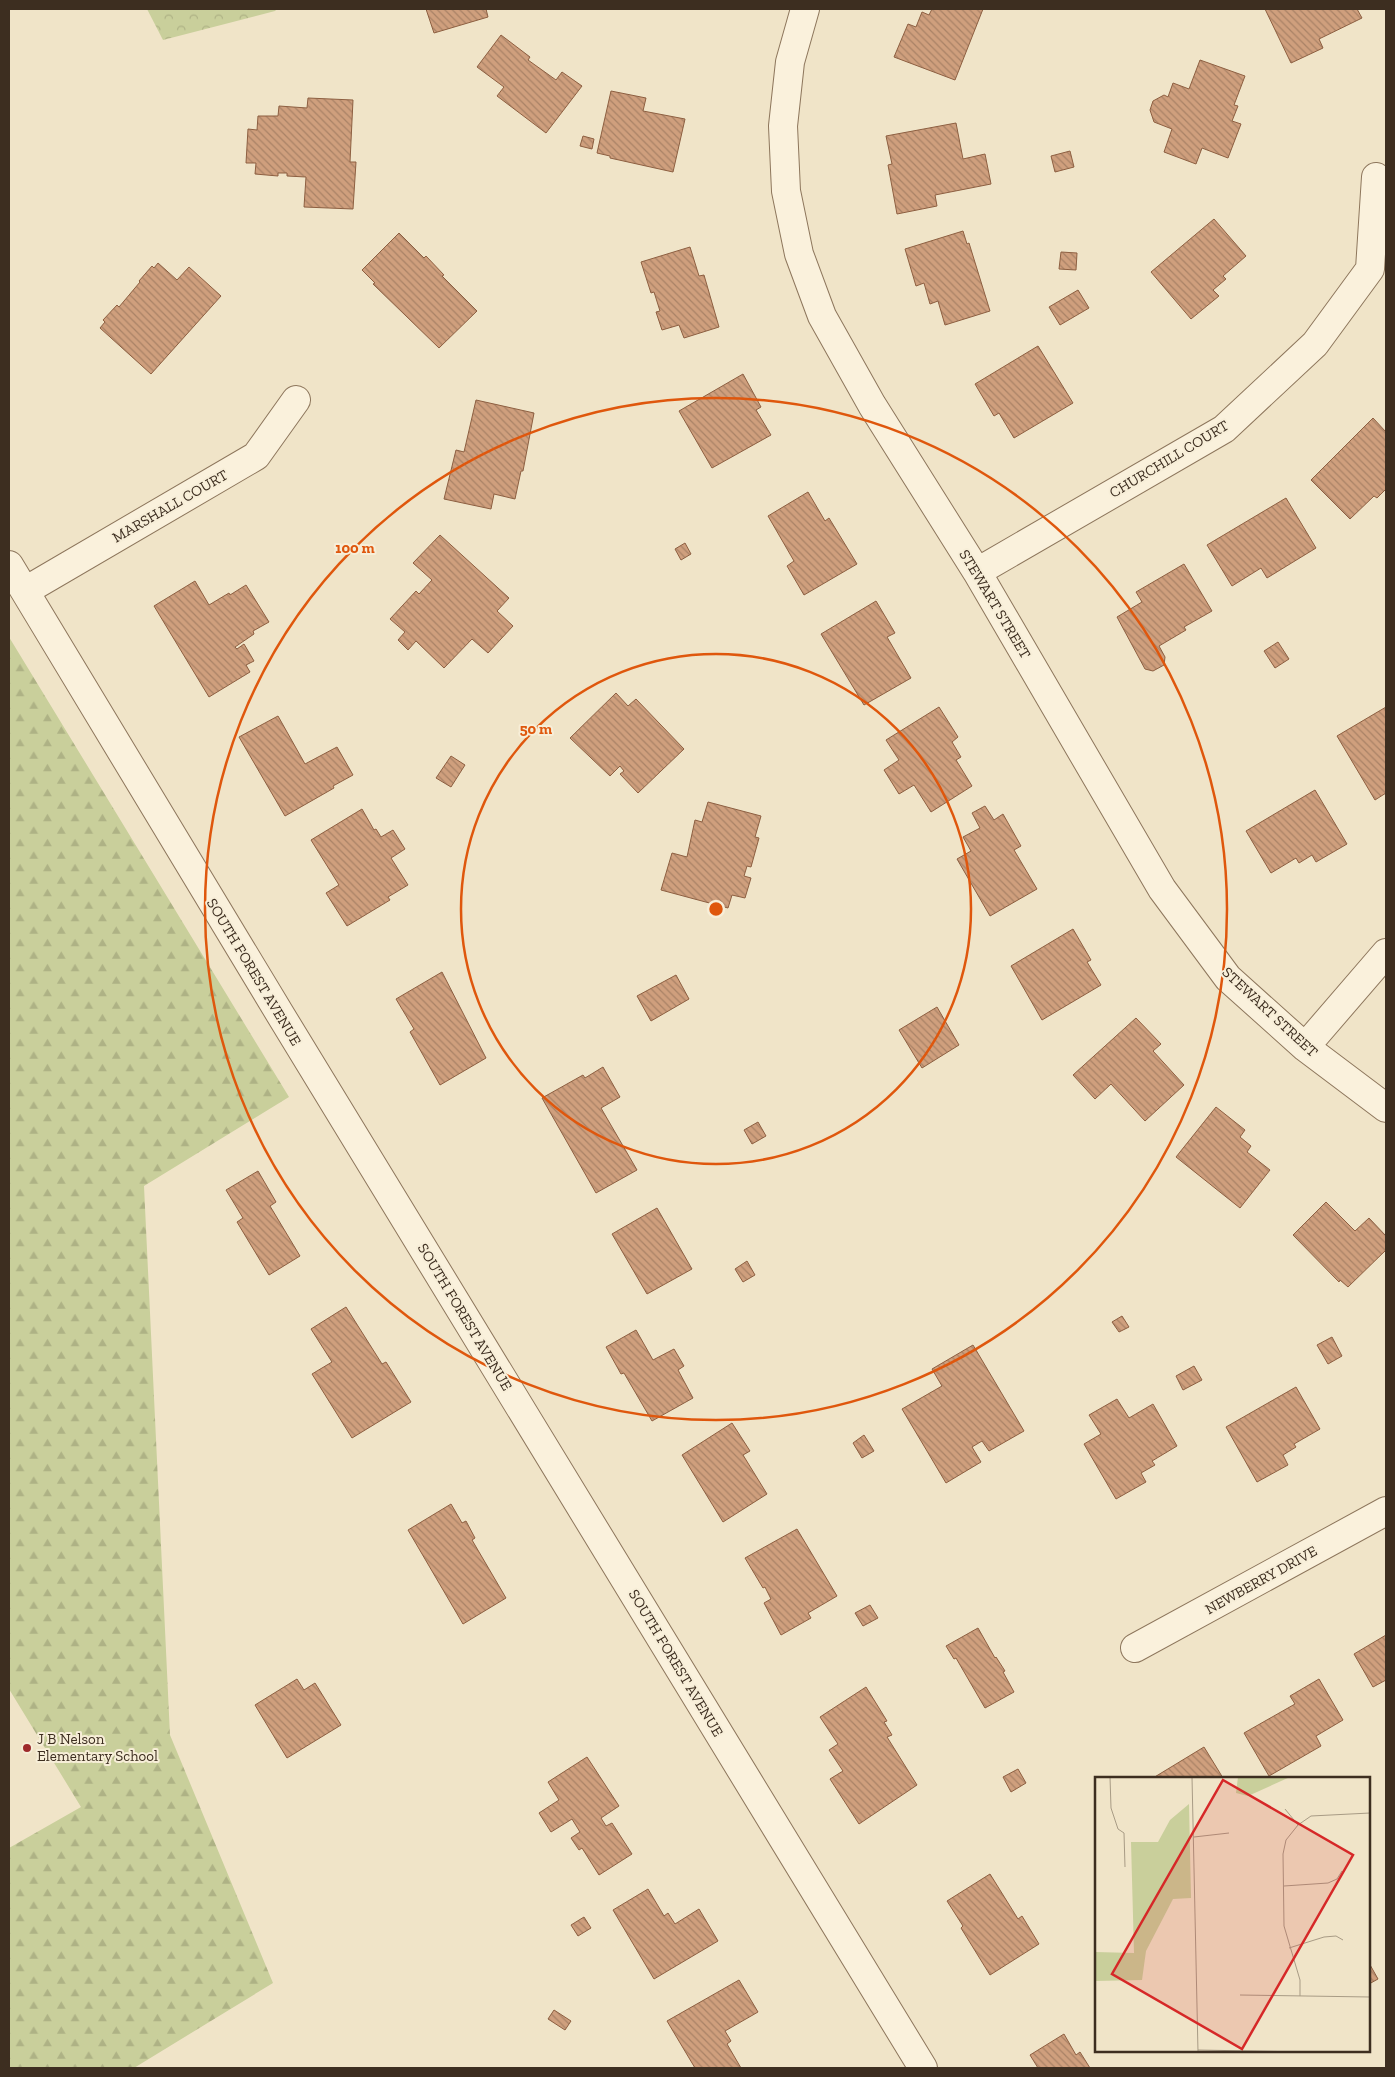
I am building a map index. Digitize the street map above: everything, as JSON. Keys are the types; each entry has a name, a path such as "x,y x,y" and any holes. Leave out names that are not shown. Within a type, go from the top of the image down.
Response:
{"street":[{"name":"STEWART STREET","path":"800,10 790,62 783,126 786,191 799,254 822,316 867,397 977,572 1162,889 1228,978 1305,1047 1386,1108"},
{"name":"CHURCHILL COURT","path":"977,572 1224,430 1315,344 1370,268 1376,176"},
{"name":"MARSHALL COURT","path":"25,591 256,456 296,400"},
{"name":"SOUTH FOREST AVENUE","path":"9,566 923,2068"},
{"path":"1305,1047 1386,953"},
{"name":"NEWBERRY DRIVE","path":"1135,1648 1386,1511"}],"green space":[{"path":"147,9 277,9 163,40"},
{"path":"9,637 289,1097 144,1186 170,1735 273,1983 134,2068 9,2068 9,1848 81,1807 9,1689"}],"building":[{"path":"426,9 486,9 488,17 434,33"},
{"path":"932,9 983,9 955,80 894,57 908,24 916,27 922,12 929,15"},
{"path":"1265,9 1357,9 1362,18 1319,39 1323,48 1291,63"},
{"path":"501,35 530,57 528,60 556,80 562,72 582,86 546,133 497,96 504,87 477,67"},
{"path":"1200,60 1245,76 1234,105 1238,106 1232,121 1241,124 1228,158 1202,148 1196,164 1164,152 1172,129 1154,122 1150,110 1153,101 1164,95 1168,97 1173,83 1189,89"},
{"path":"611,91 646,98 643,111 685,119 673,172 610,158 610,156 597,153"},
{"path":"308,98 353,100 350,162 356,162 353,209 304,207 306,177 287,176 287,173 278,173 278,176 255,174 256,163 246,163 248,129 257,130 258,116 278,116 279,106 307,108"},
{"path":"956,123 963,159 985,154 991,184 935,195 937,206 897,214 888,165 892,164 886,136"},
{"path":"583,136 594,139 592,149 580,146"},
{"path":"1070,151 1074,167 1055,172 1051,156"},
{"path":"1214,219 1246,256 1223,276 1226,279 1213,290 1219,296 1191,319 1151,272"},
{"path":"963,231 967,244 969,243 990,311 945,325 938,301 930,304 924,283 916,286 905,249"},
{"path":"399,233 424,258 426,256 444,275 442,276 477,311 439,348 373,284 375,283 362,270"},
{"path":"690,247 699,276 704,275 719,327 684,338 679,325 662,330 656,312 660,311 654,292 651,293 641,262"},
{"path":"1061,252 1077,253 1076,270 1059,269"},
{"path":"158,263 177,280 189,267 221,296 151,374 100,328 105,322 103,320 117,305 119,307 152,266 154,268"},
{"path":"1078,290 1089,308 1060,325 1049,307"},
{"path":"1038,346 1073,403 1014,438 999,413 994,416 975,384"},
{"path":"743,374 761,407 756,410 771,435 712,468 679,411"},
{"path":"476,400 534,413 523,471 521,471 515,499 494,494 491,509 444,499 456,450 464,452"},
{"path":"1373,418 1386,432 1386,489 1377,498 1374,496 1350,519 1311,480"},
{"path":"808,492 825,521 829,518 857,564 804,595 787,566 794,561 768,516"},
{"path":"1286,498 1316,548 1267,578 1261,568 1232,586 1207,545"},
{"path":"440,535 509,598 497,611 513,626 488,653 472,639 444,668 416,641 408,650 398,640 405,632 390,619 416,591 419,594 432,580 413,563"},
{"path":"685,543 691,554 681,560 675,549"},
{"path":"1184,564 1212,611 1184,627 1186,630 1159,646 1165,657 1164,665 1153,671 1145,669 1117,617 1142,602 1136,592"},
{"path":"195,581 209,605 246,585 269,622 253,631 254,634 235,647 237,649 244,644 254,661 246,665 250,672 209,697 154,606"},
{"path":"876,601 895,633 887,637 911,678 864,705 821,634"},
{"path":"1278,642 1289,659 1275,668 1264,651"},
{"path":"616,693 628,706 636,699 684,749 638,793 620,774 624,771 620,766 610,776 570,738"},
{"path":"939,707 958,737 952,742 961,757 956,760 972,786 931,812 914,785 899,794 884,770 899,760 886,740"},
{"path":"1386,707 1386,793 1375,800 1337,736"},
{"path":"278,716 305,764 337,747 353,775 285,816 239,737"},
{"path":"451,756 465,765 451,787 436,778"},
{"path":"1315,790 1347,844 1316,862 1312,855 1299,863 1296,858 1271,873 1246,831"},
{"path":"708,802 761,816 755,837 759,838 751,867 747,866 744,876 751,878 745,898 732,895 728,908 661,890 672,853 687,857 695,820 702,822"},
{"path":"985,806 994,820 1003,814 1021,846 1014,850 1037,889 990,916 957,859 971,851 963,837 980,828 972,813"},
{"path":"362,809 374,830 376,829 381,837 393,830 405,849 391,858 408,885 388,897 390,900 347,926 326,893 339,885 311,840"},
{"path":"1073,929 1091,960 1087,962 1101,985 1042,1020 1011,966"},
{"path":"442,972 486,1058 440,1085 410,1032 414,1029 396,999"},
{"path":"676,975 689,999 651,1021 637,996"},
{"path":"937,1007 959,1045 922,1068 899,1030"},
{"path":"1136,1018 1161,1044 1153,1051 1184,1085 1145,1121 1111,1084 1095,1099 1073,1075"},
{"path":"603,1067 620,1097 601,1108 637,1170 596,1193 542,1098 583,1075 585,1078"},
{"path":"1216,1107 1245,1130 1240,1137 1251,1146 1247,1152 1270,1170 1240,1208 1176,1157"},
{"path":"758,1122 766,1136 752,1144 744,1130"},
{"path":"258,1171 276,1202 270,1206 300,1256 269,1275 237,1222 243,1218 226,1190"},
{"path":"1326,1202 1355,1231 1369,1218 1386,1236 1386,1250 1348,1287 1340,1280 1339,1282 1293,1235"},
{"path":"657,1208 692,1269 647,1294 612,1234"},
{"path":"747,1261 755,1275 743,1282 735,1269"},
{"path":"346,1307 382,1364 386,1362 411,1402 352,1438 312,1374 332,1362 311,1329"},
{"path":"1122,1316 1129,1327 1119,1332 1112,1322"},
{"path":"636,1330 653,1360 674,1349 684,1366 678,1370 693,1398 652,1421 624,1373 621,1374 606,1347"},
{"path":"1332,1337 1342,1356 1328,1364 1317,1345"},
{"path":"973,1345 1024,1431 989,1451 982,1441 972,1447 981,1462 946,1483 902,1409 942,1386 932,1369"},
{"path":"1194,1366 1202,1380 1183,1390 1176,1376"},
{"path":"1296,1387 1320,1429 1294,1444 1296,1447 1283,1455 1288,1465 1257,1482 1226,1427"},
{"path":"1117,1399 1129,1418 1153,1404 1177,1446 1152,1461 1155,1465 1141,1473 1146,1482 1116,1499 1084,1444 1101,1434 1089,1415"},
{"path":"732,1423 750,1451 743,1455 767,1494 723,1522 682,1455"},
{"path":"864,1435 874,1451 862,1458 853,1443"},
{"path":"451,1504 462,1523 466,1521 475,1538 472,1540 506,1598 463,1624 408,1530"},
{"path":"797,1529 837,1596 808,1613 811,1618 781,1635 764,1603 771,1599 745,1558"},
{"path":"870,1605 878,1618 863,1626 855,1613"},
{"path":"978,1628 995,1658 1005,1671 1003,1672 1014,1692 985,1708 956,1658 954,1659 946,1646"},
{"path":"1386,1635 1386,1680 1373,1687 1354,1654"},
{"path":"297,1679 304,1690 315,1683 341,1725 287,1758 255,1705"},
{"path":"1319,1679 1343,1720 1316,1736 1321,1746 1269,1776 1244,1733 1295,1704 1290,1696"},
{"path":"866,1687 887,1721 884,1722 892,1735 887,1737 917,1785 859,1824 830,1779 843,1771 829,1750 838,1744 820,1717"},
{"path":"1204,1747 1222,1777 1155,1777"},
{"path":"587,1757 619,1806 601,1818 606,1826 612,1823 632,1854 599,1875 582,1848 579,1850 571,1838 580,1832 572,1819 551,1832 539,1813 559,1800 548,1782"},
{"path":"1018,1769 1026,1783 1011,1792 1003,1777"},
{"path":"990,1874 1018,1919 1022,1916 1039,1944 990,1975 947,1901"},
{"path":"648,1889 664,1916 668,1913 675,1924 699,1909 718,1941 654,1979 613,1910"},
{"path":"584,1917 591,1928 578,1936 571,1925"},
{"path":"1370,1965 1378,1979 1370,1983"},
{"path":"739,1980 758,2012 725,2031 731,2041 727,2044 741,2068 695,2068 667,2021"},
{"path":"554,2010 571,2021 565,2030 548,2019"},
{"path":"1064,2034 1076,2055 1080,2052 1090,2068 1038,2068 1030,2055"}],"place":[{"name":"J B Nelson Elementary School","path":"27,1748"}]}
